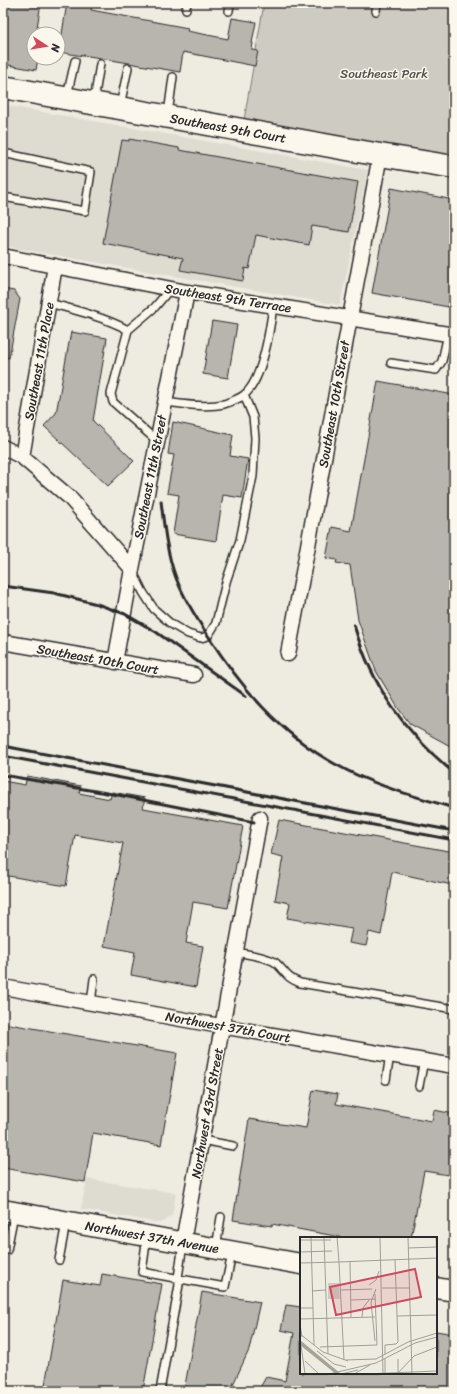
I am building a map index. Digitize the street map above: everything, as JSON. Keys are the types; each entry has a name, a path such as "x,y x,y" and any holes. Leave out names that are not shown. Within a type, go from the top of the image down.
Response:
{"main road":[{"name":"Southeast 9th Court","path":"3,87 454,167"}],"street":[{"name":"Southeast 10th Street","path":"288,654 380,155"},
{"name":"Southeast 9th Terrace","path":"3,256 187,292 451,335"},
{"name":"Southeast 11th Place","path":"22,457 55,266"},
{"name":"Southeast 11th Street","path":"115,662 187,292"},
{"path":"3,447 22,457 69,497 132,569"},
{"name":"Southeast 10th Court","path":"3,642 194,675"},
{"name":"Northwest 43rd Street","path":"183,1242 260,818"},
{"name":"Northwest 37th Court","path":"3,987 454,1066"},
{"name":"Northwest 37th Avenue","path":"9,1211 300,1264"},
{"path":"437,1288 454,1291"}],"lane":[{"path":"229,11 230,3"},
{"path":"376,11 377,3"},
{"path":"67,98 75,61"},
{"path":"93,103 100,64"},
{"path":"120,108 128,68"},
{"path":"168,117 173,77"},
{"path":"3,154 91,172 85,211 3,197"},
{"path":"157,441 113,402 111,394 128,330 155,307 170,289"},
{"path":"49,303 72,309 128,330"},
{"path":"165,402 202,405 222,404 244,395 254,382 259,370 266,348 273,306"},
{"path":"391,363 436,370 442,362 451,335"},
{"path":"132,569 143,592 154,609 171,624 188,634 200,638 208,636 216,623 226,582 240,540 253,476 255,438 253,417 244,395"},
{"path":"236,952 271,960 276,963 291,980 300,983 454,1009"},
{"path":"90,1003 94,978"},
{"path":"386,1080 390,1055"},
{"path":"419,1086 424,1060"},
{"path":"202,1140 233,1146"},
{"path":"7,1250 9,1211"},
{"path":"147,1236 142,1272 225,1287 221,1217"},
{"path":"59,1260 66,1222"},
{"path":"160,1391 179,1285 178,1278 183,1242"}],"shaded area":[{"path":"3,105 368,170 340,305 3,246"},
{"path":"87,1179 176,1193 172,1215 160,1223 81,1209"}],"green space":[{"name":"Southeast Park","path":"264,3 454,3 454,157 244,120"}],"building":[{"path":"3,3 41,3 37,26 26,26 26,66 37,66 36,70 3,64"},
{"path":"67,3 92,6 91,10 188,28 187,31 228,39 232,18 256,22 252,50 258,51 255,66 183,52 180,72 66,53 66,26 63,26"},
{"path":"129,139 179,148 179,150 358,182 349,232 312,226 309,245 256,235 249,269 245,268 243,281 180,270 183,258 103,243 122,140 129,141"},
{"path":"391,188 454,200 454,308 372,293"},
{"path":"3,289 14,291 20,299 9,358 3,357"},
{"path":"212,321 237,325 228,378 203,374"},
{"path":"71,332 107,338 93,421 134,461 108,486 44,426 56,413"},
{"path":"378,381 454,395 454,748 410,724 398,708 376,671 358,620 350,565 336,563 337,560 326,558 332,527 351,531"},
{"path":"173,422 233,435 230,456 248,459 242,498 223,495 216,541 173,534 179,495 167,493 174,455 168,454"},
{"path":"27,776 81,786 79,793 110,799 112,792 145,798 143,808 243,826 228,908 193,902 186,943 203,946 196,987 131,975 135,952 104,946 123,843 75,835 66,886 3,875 3,781 25,785"},
{"path":"279,820 454,852 454,875 452,885 392,872 381,935 369,932 366,946 349,943 352,929 287,918 290,903 275,900 283,857 271,854"},
{"path":"3,1023 177,1053 161,1145 93,1133 85,1182 3,1168"},
{"path":"313,1090 338,1094 336,1104 432,1121 434,1110 454,1114 454,1176 424,1171 411,1237 340,1237 272,1224 272,1226 233,1220 249,1119 306,1128"},
{"path":"102,1274 162,1284 143,1391 44,1391 63,1280 100,1286"},
{"path":"202,1292 260,1302 249,1350 230,1391 184,1391"},
{"path":"286,1305 300,1307 300,1374 437,1374 437,1331 454,1334 454,1391 258,1391 266,1377 285,1381 294,1333 281,1330"}],"railway":[{"path":"161,501 170,560 183,593 194,614 233,672 263,707 296,738 335,764 363,778 454,808"},
{"path":"3,586 54,593 97,604 125,614 156,632 246,696"},
{"path":"354,625 371,669 392,707 405,725 420,741 454,773"},
{"path":"3,746 454,831"},
{"path":"3,756 454,840"},
{"path":"3,775 118,795 254,822"}]}
